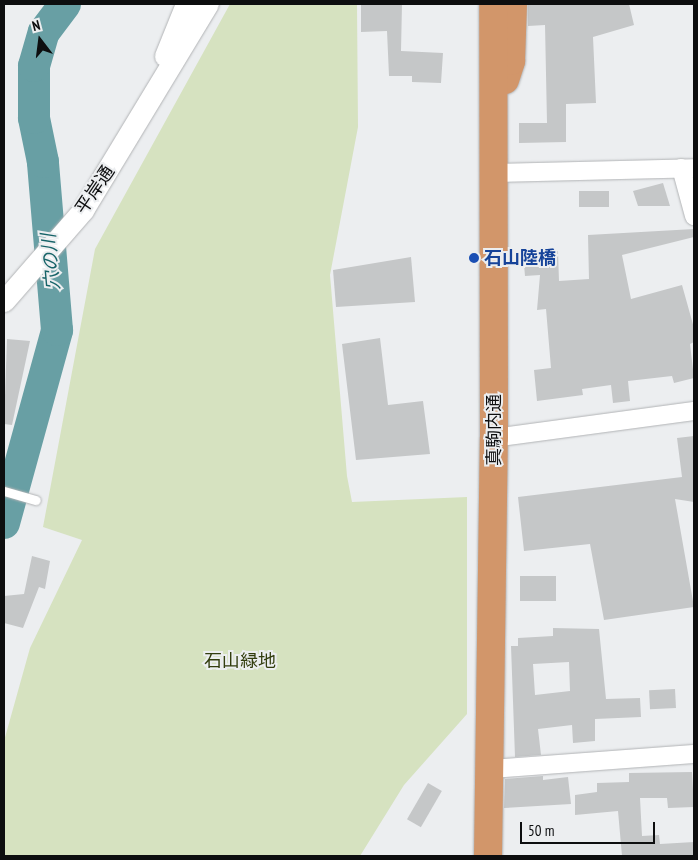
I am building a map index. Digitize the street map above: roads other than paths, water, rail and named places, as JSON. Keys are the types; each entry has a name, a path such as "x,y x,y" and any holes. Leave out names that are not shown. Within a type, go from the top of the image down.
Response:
{"highway":[{"path":"475,4 476,58 492,122"},
{"name":"真駒内通","path":"488,856 494,438 495,172 492,122 493,4"},
{"path":"492,122 511,61 513,4"}],"street":[{"name":"平岸通","path":"140,119 186,4"},
{"name":"平岸通","path":"4,302 83,210 140,119 208,4"},
{"path":"495,172 688,168 694,216"},
{"path":"494,438 694,411"},
{"path":"490,769 694,754"}],"lane":[{"path":"4,490 36,500"}],"waterway":[{"name":"穴の川","path":"4,523 57,330 43,162 34,118 34,66 44,32 65,4"}],"place":[{"name":"石山陸橋","path":"474,258"}],"park label":[{"name":"石山緑地","path":"240,661"}]}
